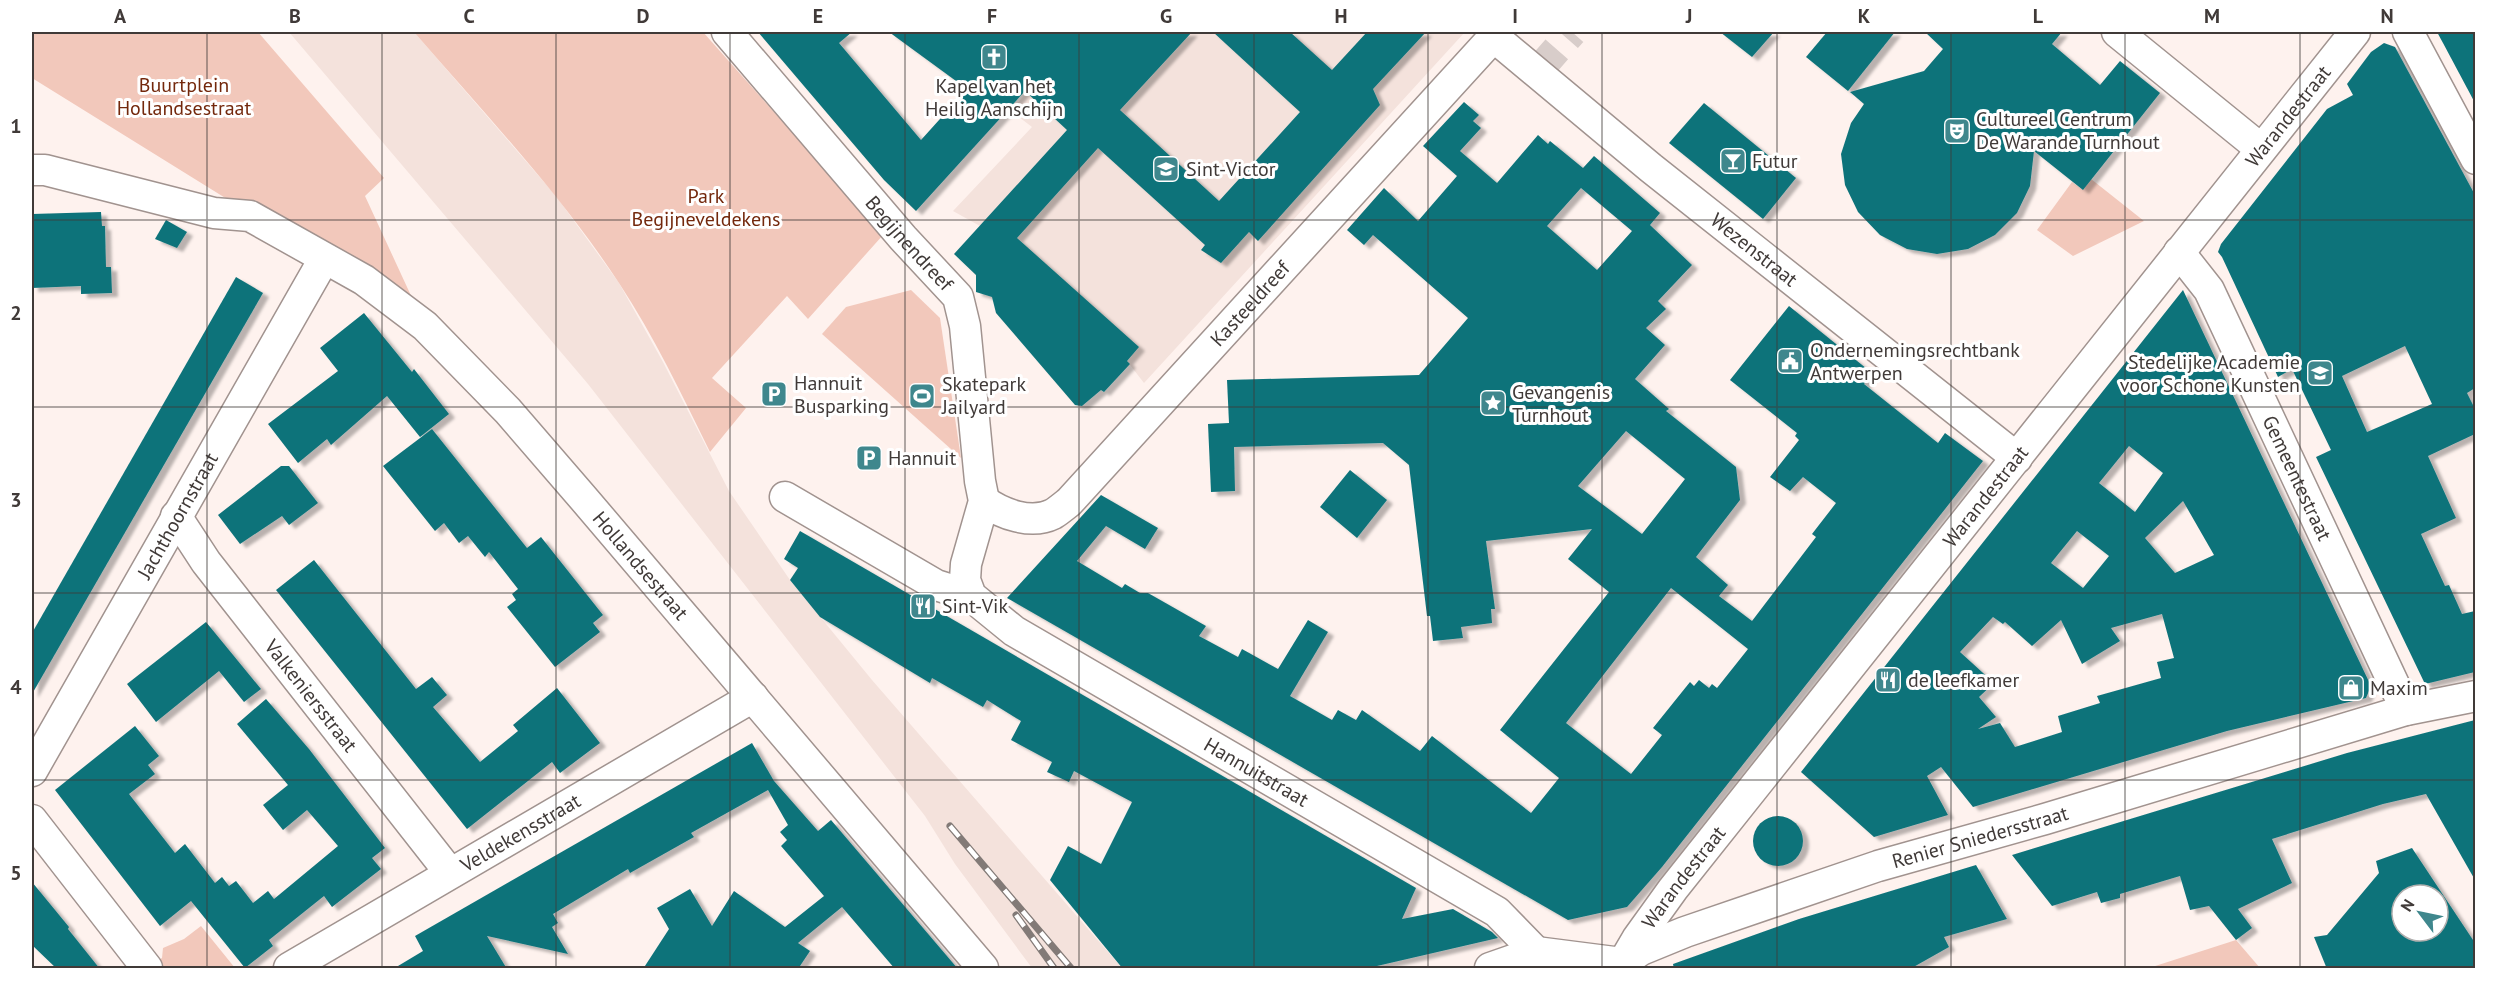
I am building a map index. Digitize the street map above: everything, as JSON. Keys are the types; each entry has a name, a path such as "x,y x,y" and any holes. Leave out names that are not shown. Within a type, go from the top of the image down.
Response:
{"street":[{"name":"Begijnendreef","path":"727,32 903,238 958,297 965,326 980,481 984,501"},
{"path":"2117,32 2261,149"},
{"name":"Warandestraat","path":"1621,966 1673,888 2355,32"},
{"path":"2408,32 2475,159"},
{"name":"Kasteeldreef","path":"984,501 998,511 1032,518 1052,514 1068,502 1496,34"},
{"name":"Wezenstraat","path":"1496,34 1651,168 2017,458"},
{"name":"Hollandsestraat","path":"32,170 45,170 214,213 250,216 364,280 433,334 508,411 690,621 983,969"},
{"name":"Gemeentestraat","path":"2179,252 2209,290 2406,710"},
{"name":"Jachthoornstraat","path":"32,771 324,259"},
{"name":"Hannuitstraat","path":"785,497 936,585 971,596 1014,631 1497,912 1536,951"},
{"path":"971,596 965,580 966,564 984,501"},
{"name":"Valkeniersstraat","path":"176,516 206,562 450,873"},
{"name":"Renier Sniedersstraat","path":"1621,966 1641,950 1684,932 1878,866 2045,819 2406,710 2475,696"},
{"name":"Veldekensstraat","path":"289,969 753,697"},
{"path":"32,820 147,969"},
{"path":"1490,969 1536,951 1621,966"}],"shaded area":[{"path":"289,32 414,32 556,196 619,283 663,362 729,491 790,580 872,680 1122,968 1032,968 955,864 925,816 588,384"},
{"name":"Sint-Victor","path":"1077,32 1465,32 1144,383 1127,361 980,226 953,211 1032,127 1011,111"}],"green space":[{"name":"Buurtplein Hollandsestraat","path":"32,32 258,32 384,178 365,196 425,326 322,258 32,78"},
{"name":"Park Begijneveldekens","path":"414,32 703,32 883,235 808,319 787,296 712,378 746,408 710,452 644,324 596,250 547,185"},
{"path":"2091,179 2144,221 2073,256 2037,230 2072,182 2083,190"},
{"name":"Skatepark Jailyard","path":"911,290 940,318 961,458 822,334 846,307"},
{"path":"201,926 235,968 164,968 157,961 162,958 163,948 184,939"},
{"path":"2236,940 2260,968 2149,968"}],"building":[{"path":"758,32 852,32 839,43 921,140 967,89 889,32 1192,32 1120,110 1219,201 1300,112 1213,32 1290,32 1332,70 1367,32 1426,32 1373,89 1380,105 1258,241 1249,232 1221,263 1201,250 1205,245 1098,148 1017,238 1139,347 1127,361 1130,364 1104,392 1101,390 1082,406 1075,405 996,313 992,297 976,292 976,275 954,254 1067,130 1025,91 916,211 884,180"},
{"path":"1720,32 1774,32 1752,57"},
{"path":"1827,32 1895,32 1848,91 1806,57"},
{"path":"1925,32 2062,32 2052,44 2100,85 2120,61 2160,93 2083,190 2034,151 2030,186 2017,213 1995,235 1968,249 1937,254 1907,249 1880,235 1858,212 1845,185 1841,154 1851,123 1864,104 1850,92 1924,71 1943,49"},
{"path":"2437,32 2475,32 2475,103 2443,43"},
{"path":"2384,43 2395,47 2475,195 2475,388 2467,393 2475,409 2475,434 2428,456 2456,518 2421,534 2445,586 2449,585 2462,614 2475,611 2475,672 2425,684 2316,457 2331,450 2292,369 2278,377 2218,252 2221,244 2327,109 2353,95 2347,84 2371,52","holes":["2405,346 2432,404 2367,432 2342,376"]},
{"path":"1464,102 1479,115 1473,121 1481,128 1460,151 1497,183 1538,135 1548,144 1550,141 1583,168 1594,156 1660,213 1650,225 1692,265 1658,301 1666,309 1646,328 1665,345 1635,379 1669,409 1666,411 1736,467 1740,500 1696,557 1728,585 1719,596 1752,621 1816,537 1812,534 1836,503 1803,477 1790,491 1770,477 1799,440 1795,436 1797,433 1730,380 1789,306 1872,373 1864,384 1938,443 1945,433 1983,461 1662,867 1627,907 1568,920 1007,598 1101,495 1158,528 1145,549 1106,526 1077,561 1122,588 1125,584 1140,593 1148,593 1206,626 1199,636 1238,657 1242,649 1278,669 1308,620 1328,632 1290,696 1332,720 1338,710 1356,720 1362,710 1420,751 1432,736 1531,813 1559,778 1500,730 1609,592 1568,559 1592,529 1486,541 1495,609 1491,609 1492,623 1461,627 1463,638 1433,641 1430,616 1427,616 1409,465 1383,443 1234,447 1235,491 1211,492 1208,424 1229,423 1227,380 1419,375 1468,318 1373,235 1364,245 1347,230 1384,188 1418,221 1457,176 1423,146","holes":["1581,188 1632,231 1597,270 1547,226","1626,431 1685,479 1642,534 1578,486","1671,588 1748,649 1717,688 1712,684 1709,688 1699,680 1694,686 1690,682 1653,728 1662,735 1631,774 1566,723"]},
{"name":"Futur","path":"1704,103 1796,178 1763,219 1669,143"},
{"path":"101,212 102,226 105,226 106,267 111,267 112,293 81,294 81,286 32,288 32,214"},
{"path":"166,220 187,232 177,248 155,239"},
{"path":"236,277 263,293 32,694 32,633"},
{"path":"2183,290 2371,686 2366,698 2227,731 1973,807 1941,767 1927,776 1948,815 1874,837 1801,772","holes":["2129,446 2163,473 2135,512 2099,483","2183,501 2214,555 2175,573 2145,538","2077,531 2109,556 2083,588 2051,563","2162,614 2174,658 2157,662 2161,678 2097,696 2100,703 2058,716 2062,732 2015,747 2000,723 1978,729 1996,717 1979,697 1994,683 1960,652 1993,617 2003,624 2005,622 2032,646 2061,620 2082,664 2120,641 2111,628"]},
{"path":"364,313 412,372 414,369 449,414 420,437 387,396 331,445 327,439 298,463 268,424 338,371 320,348"},
{"path":"432,429 527,548 541,537 603,615 593,623 600,632 555,667 507,607 516,600 512,594 518,589 489,552 485,557 468,536 459,543 444,523 435,531 383,466"},
{"path":"281,466 289,466 318,503 289,525 282,516 240,544 218,515"},
{"path":"1350,470 1387,500 1357,538 1320,507"},
{"path":"800,531 1416,888 1402,919 1453,909 1498,938 1364,969 1123,969 1050,880 1068,846 1101,864 1132,802 1074,771 1069,782 1047,772 1052,762 1011,740 1021,721 987,700 983,707 932,678 930,683 820,617 790,580 798,568 784,559"},
{"path":"314,560 416,689 432,677 447,695 433,707 480,762 518,731 513,725 557,688 600,743 560,773 552,762 467,829 276,590"},
{"path":"206,622 261,689 244,702 219,671 156,722 127,684"},
{"path":"266,699 309,749 385,848 372,858 381,869 332,907 324,896 269,940 273,946 245,968 191,901 160,926 55,790 135,726 159,756 148,765 155,774 129,794 175,853 185,844 215,883 222,877 229,886 236,881 253,903 268,891 274,899 338,846 307,810 283,830 263,805 288,785 237,724"},
{"path":"2475,720 2475,880 2426,794 2383,804 2272,839 2292,883 2238,909 2252,928 2236,940 2209,906 2190,910 2180,876 2120,894 2120,898 2101,903 2097,892 2052,906 2012,855 2347,753"},
{"path":"752,743 774,781 818,831 831,820 958,969 895,969 842,907 798,943 810,951 798,969 643,969 669,929 657,908 690,889 712,926 734,891 785,927 824,896 781,846 787,840 780,832 788,825 768,790 691,833 694,837 630,873 628,869 553,914 558,923 552,927 568,954 487,936 507,969 393,969 423,951 415,936"},
{"path":"1778,816 1787,818 1798,827 1803,841 1801,850 1792,861 1778,866 1769,864 1758,855 1753,841 1755,832 1764,821"},
{"path":"2412,848 2435,883 2390,883 2390,943 2450,943 2450,905 2475,943 2475,969 2327,969 2314,937 2327,935 2379,873 2376,861"},
{"path":"1976,865 2007,919 1944,937 1949,947 1910,969 1674,969 1673,964 1799,919"},
{"path":"32,882 100,969 57,969 32,945"}],"tunnel":[{"path":"1537,72 1572,32"}],"railway":[{"path":"950,826 1071,968"},
{"path":"1016,915 1054,968"}],"place":[{"name":"Kapel van het Heilig Aanschijn","path":"994,57"},
{"name":"Cultureel Centrum De Warande Turnhout","path":"1957,131"},
{"name":"Futur","path":"1733,161"},
{"name":"Sint-Victor","path":"1166,169"},
{"name":"Ondernemingsrechtbank Antwerpen","path":"1790,361"},
{"name":"Stedelijke Academie voor Schone Kunsten","path":"2320,373"},
{"name":"Hannuit Busparking","path":"774,394"},
{"name":"Skatepark Jailyard","path":"922,396"},
{"name":"Gevangenis Turnhout","path":"1493,403"},
{"name":"Hannuit","path":"869,458"},
{"name":"Sint-Vik","path":"923,606"},
{"name":"de leefkamer","path":"1888,680"},
{"name":"Maxim","path":"2351,688"}]}
